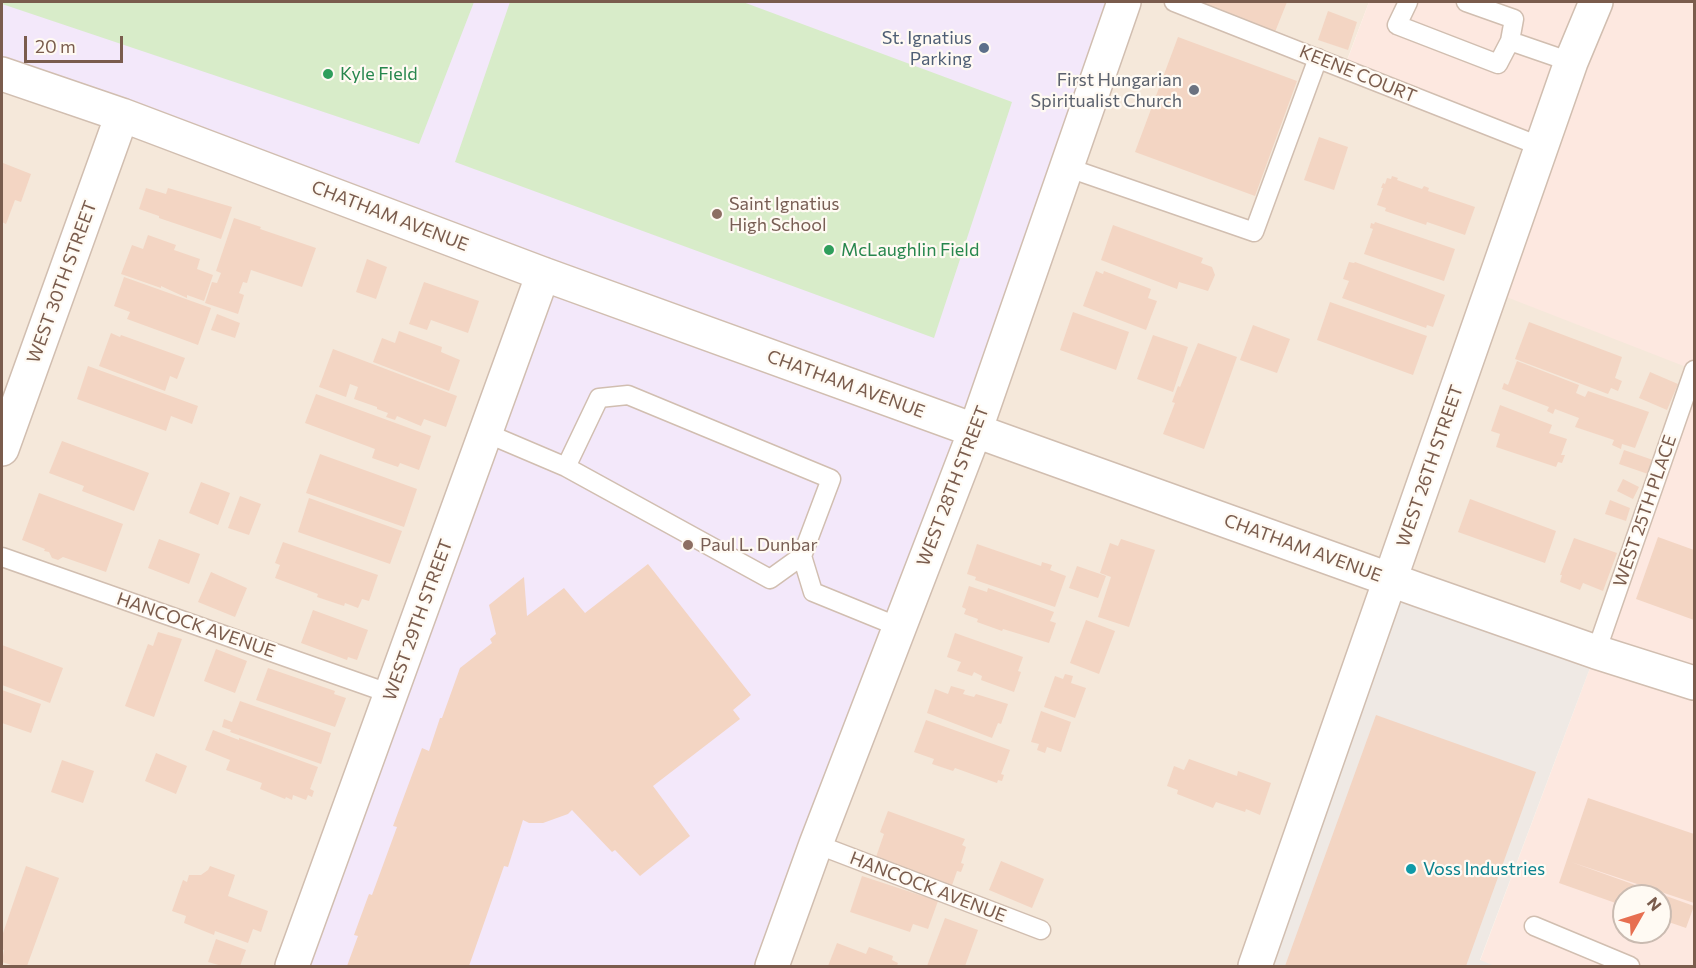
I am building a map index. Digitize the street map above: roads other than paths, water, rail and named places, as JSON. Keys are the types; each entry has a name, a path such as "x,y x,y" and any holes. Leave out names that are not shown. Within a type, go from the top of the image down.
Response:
{"street":[{"name":"WEST 28TH STREET","path":"772,966 816,844 975,431 1124,2"},
{"name":"WEST 26TH STREET","path":"1255,966 1571,62 1596,2"},
{"name":"CHATHAM AVENUE","path":"2,74 122,115 543,274 975,431 1596,652 1695,683"},
{"name":"WEST 30TH STREET","path":"2,449 122,115"},
{"name":"WEST 29TH STREET","path":"292,966 543,274"}],"lane":[{"name":"KEENE COURT","path":"1174,2 1542,147"},
{"path":"1408,2 1397,25 1498,64 1510,41 1514,19 1466,2"},
{"path":"1510,41 1571,62"},
{"path":"1066,166 1254,232 1318,58"},
{"name":"WEST 25TH PLACE","path":"1596,652 1695,370"},
{"path":"486,433 566,467 770,579 802,556 831,479 628,395 599,398 566,467"},
{"name":"HANCOCK AVENUE","path":"2,556 391,694"},
{"path":"802,556 813,592 899,627"},
{"name":"HANCOCK AVENUE","path":"816,844 1041,930"},
{"path":"1534,926 1630,966"}],"place":[{"name":"St. Ignatius Parking","path":"984,48"},
{"name":"Kyle Field","path":"328,74"},
{"name":"First Hungarian Spiritualist Church","path":"1194,90"},
{"name":"Saint Ignatius High School","path":"717,214"},
{"name":"McLaughlin Field","path":"829,250"},
{"name":"Paul L. Dunbar","path":"688,545"},
{"name":"Voss Industries","path":"1411,869"}]}
